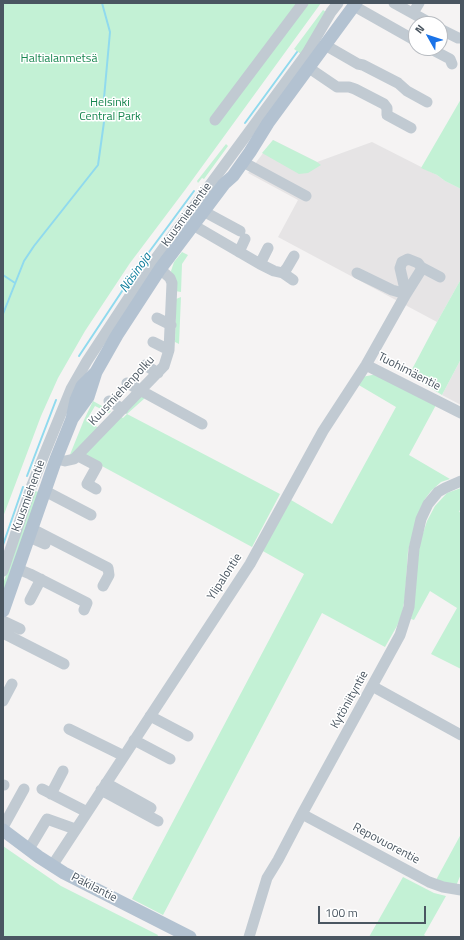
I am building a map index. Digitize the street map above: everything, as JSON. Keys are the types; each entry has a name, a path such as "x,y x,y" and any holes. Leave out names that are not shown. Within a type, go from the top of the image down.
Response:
{"main road":[{"name":"Kuusmiehentie","path":"3,611 72,419 74,405 79,393 86,382 96,372 117,335 160,269 203,211 243,162 268,123 353,8"},
{"name":"Pakilantie","path":"3,830 52,866 190,937"}],"street":[{"path":"215,120 303,3"},
{"path":"394,3 417,16"},
{"path":"413,14 419,3"},
{"path":"335,4 353,8 408,37"},
{"name":"Kuusmiehentie","path":"3,571 44,454 71,389 87,361 145,272 307,53 335,4"},
{"path":"448,32 461,38"},
{"path":"325,45 358,64 363,65 398,83 406,91 426,102"},
{"path":"444,56 450,59 452,64"},
{"path":"309,68 337,87 349,87 355,89 384,104 387,108 387,115 410,128"},
{"path":"243,162 306,196"},
{"path":"203,211 242,235 239,252"},
{"path":"193,225 210,230 239,252 274,271 283,273 293,280"},
{"path":"260,264 268,248"},
{"path":"283,273 294,256"},
{"path":"357,273 392,290 406,294 400,268 402,262 408,259 418,263 440,277"},
{"name":"Ylipalontie","path":"52,866 250,564 323,431 366,365 421,270 421,266"},
{"name":"Kuusmiehenpolku","path":"78,456 141,391 166,361 169,350 171,325 172,283 170,278 160,269"},
{"path":"156,318 171,325"},
{"path":"153,342 169,350"},
{"path":"144,365 158,372"},
{"name":"Tuohimäentie","path":"366,365 461,413"},
{"path":"127,383 202,424"},
{"path":"109,401 123,409"},
{"path":"56,460 71,461 78,456 97,466 87,484 96,489"},
{"name":"Kytöniityntie","path":"247,933 267,878 302,814 330,770 372,686 400,635 409,607 414,549 421,519 428,504 434,496 445,488 461,481"},
{"path":"45,492 91,515"},
{"path":"31,533 45,544"},
{"path":"31,533 108,568 109,575 103,586"},
{"path":"18,569 87,603 84,610"},
{"path":"30,600 40,579"},
{"path":"3,621 20,630"},
{"path":"3,633 64,664"},
{"path":"3,701 12,684"},
{"path":"372,686 461,735"},
{"path":"150,716 188,736"},
{"path":"69,729 124,756"},
{"path":"134,740 170,759"},
{"path":"64,771 47,792 86,812"},
{"path":"104,786 151,808"},
{"path":"104,786 158,821"},
{"path":"3,826 24,789"},
{"name":"Repovuorentie","path":"302,814 429,882 443,887 461,890"},
{"path":"29,849 47,819 76,829"}],"shaded area":[{"path":"273,140 317,162 372,142 461,189 461,279 437,322 278,237 298,200 248,173"},
{"path":"461,359 461,405 442,395"}],"green space":[{"name":"Helsinki Central Park","path":"3,3 321,3 130,263 85,331 58,378 41,416 3,517"},
{"path":"323,10 326,12 301,54 294,49"},
{"path":"461,99 461,189 437,175 421,168"},
{"path":"273,140 321,165 308,173 299,174 262,153"},
{"path":"226,144 228,146 204,179 202,178 198,183 197,181"},
{"path":"182,252 188,255 182,264 181,292 175,291 171,271 174,262"},
{"path":"461,279 461,359 442,395 409,375"},
{"path":"181,297 179,344 175,342 176,299"},
{"path":"377,374 436,405 409,455 450,479 441,482 431,491 425,499 418,514 408,551 405,597 402,614 385,647 322,613 163,915 132,899 304,574 261,550 291,500 332,524 396,407 357,384 362,377"},
{"path":"141,394 145,398 127,414 125,413"},
{"path":"93,401 111,411 109,413 95,406 86,421 99,428 69,457 84,420"},
{"path":"127,414 280,494 252,547 87,458 84,454 120,416 123,418"},
{"path":"461,488 461,510 459,511 461,514 461,669 431,654 457,608 430,591 414,620 411,619 420,542 427,521 435,506 447,493"},
{"path":"35,491 39,492 3,601 3,584"},
{"path":"461,834 461,874 456,886 436,880"},
{"path":"3,846 61,886 158,935 157,937 3,937"},
{"path":"403,877 434,893 446,896 424,935 427,937 369,937"}],"waterway":[{"path":"102,3 110,32 104,98"},
{"name":"Näsinoja","path":"245,123 297,52"},
{"path":"3,314 24,261 34,246 98,165 104,122"},
{"name":"Näsinoja","path":"79,356 138,267 194,191"},
{"path":"3,275 15,283"},
{"name":"Näsinoja","path":"27,476 56,400"},
{"name":"Näsinoja","path":"3,545 23,487"}],"park label":[{"name":"Haltialanmetsä","path":"59,59"}]}
